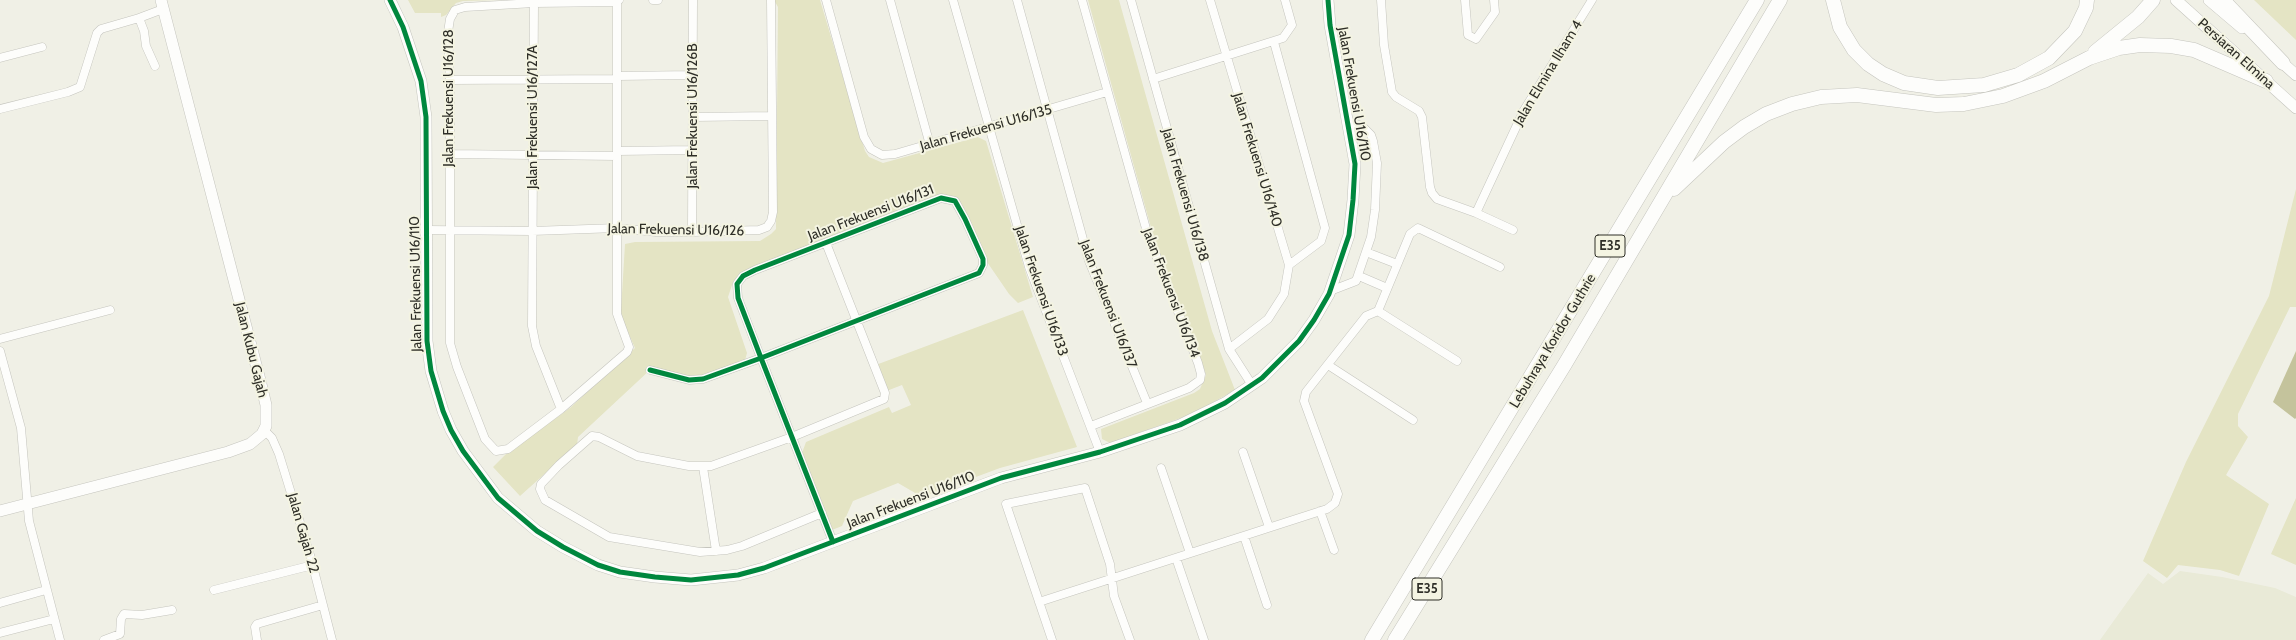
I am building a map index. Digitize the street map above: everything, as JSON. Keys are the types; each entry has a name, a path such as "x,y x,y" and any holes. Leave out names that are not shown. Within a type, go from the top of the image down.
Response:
{"highway":[{"path":"1681,129 1747,0"},
{"name":"Lebuhraya Koridor Guthrie","path":"1372,640 1681,129 1757,0"},
{"name":"Lebuhraya Koridor Guthrie","path":"1397,639 1565,364 1780,0"},
{"path":"1833,0 1840,27 1854,50 1868,64 1882,74 1904,82 1938,88 1984,85 2018,75 2050,58 2075,31 2086,8 2087,0"},
{"path":"2089,58 2138,17 2153,0"},
{"path":"2222,0 2283,63"},
{"path":"1660,202 1724,142 1755,120 1792,104 1820,97 1857,95 1936,105 1964,104 2002,96 2044,81 2089,58 2119,48 2140,45 2171,46 2194,50 2266,81"}],"street":[{"name":"Jalan Frekuensi U16/110","path":"390,0 403,27 421,80 426,117 427,341 431,372 443,411 463,451 498,498 537,531 563,547 598,565 620,572 655,578 691,580 738,575 764,568 1002,478 1100,452 1180,425 1225,403 1252,385 1299,341 1330,291 1349,234 1355,164 1330,25 1328,0"},
{"path":"653,0 658,0"},
{"name":"Jalan Frekuensi U16/126B","path":"692,232 694,75 693,0"},
{"name":"Jalan Frekuensi U16/126","path":"426,230 532,231 617,228 656,232 692,232 759,230 770,224 773,212 771,0"},
{"name":"Jalan Frekuensi U16/135","path":"826,0 867,144 876,153 889,156 1047,111 1107,92"},
{"path":"890,0 930,145"},
{"name":"Jalan Frekuensi U16/133","path":"953,0 1034,281 1100,452"},
{"name":"Jalan Frekuensi U16/137","path":"1017,0 1089,261 1147,404"},
{"path":"1082,0 1107,92"},
{"name":"Jalan Frekuensi U16/138","path":"1131,0 1229,349 1252,385"},
{"name":"Jalan Frekuensi U16/140","path":"1210,0 1289,265"},
{"path":"1153,79 1283,38 1292,25 1285,0"},
{"path":"1381,0 1384,45 1392,92 1396,97 1419,111 1422,117 1430,187 1432,193 1438,199 1476,213 1513,230"},
{"path":"1465,0 1468,35 1476,39 1495,12 1494,0"},
{"name":"Jalan Elmina Ilham 4","path":"1476,213 1524,110 1592,0"},
{"name":"Persiaran Elmina","path":"2176,0 2296,108"},
{"name":"Persiaran Elmina","path":"2209,0 2296,75"},
{"name":"Jalan Frekuensi U16/128","path":"618,1 617,314 628,350 561,409 508,449 496,451 485,439 457,367 450,342 450,80 448,25 455,10 465,7 534,3 618,1"},
{"name":"Jalan Frekuensi U16/127A","path":"534,3 532,326 536,346 561,409"},
{"path":"0,109 68,92 80,87 97,33 101,29 139,18 162,5"},
{"name":"Jalan Kubu Gajah","path":"162,5 260,380 267,414 264,430"},
{"path":"139,18 144,31 146,46 155,66"},
{"path":"1229,349 1268,319 1284,294 1289,265 1321,241 1325,228 1274,42"},
{"path":"0,58 42,47"},
{"path":"450,80 694,75"},
{"name":"Jalan Frekuensi U16/134","path":"1091,426 1189,388 1200,380 1198,363 1148,236 1107,92"},
{"path":"693,117 772,116"},
{"path":"1330,291 1352,284 1359,276 1375,210 1377,183 1375,146 1372,135 1362,126 1347,121"},
{"path":"450,154 533,155 693,150"},
{"name":"Jalan Frekuensi U16/131","path":"761,358 979,273 983,265 983,259 959,206 955,201 947,198 748,273 738,284 738,298 761,358 833,542"},
{"path":"1039,602 1320,511 1335,503 1338,494 1304,401 1306,392 1366,316 1378,311 1410,234 1418,228 1500,267"},
{"path":"822,513 742,546 716,551 700,552 609,537 545,500 540,489 541,484 559,465 592,436 599,437 637,456 703,467 717,465 882,401 885,397 885,393 826,243"},
{"path":"1366,252 1397,264"},
{"path":"1359,276 1387,288"},
{"path":"0,339 110,310"},
{"path":"1378,311 1457,361"},
{"path":"0,351 21,428 30,521 46,590 60,640"},
{"path":"650,370 696,380 761,358"},
{"path":"1328,365 1413,420"},
{"path":"0,511 228,452 250,444 264,430"},
{"name":"Jalan Gajah 22","path":"264,430 272,438 279,454 313,565 332,640"},
{"path":"1243,452 1269,527"},
{"path":"703,467 716,551"},
{"path":"1161,468 1190,553"},
{"path":"1052,640 1006,504 1085,488 1110,564 1114,596 1130,640"},
{"path":"1320,511 1334,550"},
{"path":"1244,536 1267,605"},
{"path":"1176,558 1204,640"},
{"path":"214,590 313,565"},
{"path":"0,603 46,590"},
{"path":"257,640 255,627 257,624 322,605"},
{"path":"104,640 120,634 121,618 124,614 142,615 172,610"},
{"path":"0,633 54,619"}],"shaded area":[{"path":"408,0 497,0 463,1 456,3 446,15 441,17 441,13 415,13"},
{"path":"774,0 820,0 865,151 869,157 883,163 978,137 986,141 1033,297 1018,303 1009,294 985,259 962,207 943,198 740,276 733,282 728,297 747,353 744,364 704,380 651,369 578,437 577,445 520,496 493,467 508,452 570,408 635,348 622,319 621,311 625,244 635,242 760,241 776,229 778,7"},
{"path":"1088,0 1119,0 1212,331 1235,390 1192,414 1110,443 1102,439 1101,429 1194,393 1200,389 1206,375 1192,334 1155,242"},
{"path":"2254,0 2296,0 2296,40"},
{"path":"2296,189 2296,307 2290,307 2238,414 2238,426 2248,437 2226,475 2269,504 2239,576 2220,570 2178,565 2167,578 2143,561 2186,462 2269,296"},
{"path":"1023,310 1077,447 1000,468 922,497 898,483 853,501 842,526 832,530 802,453 806,442 889,407 892,413 911,405 902,385 884,392 873,366"},
{"path":"2296,351 2296,418 2295,419 2273,402"},
{"path":"2296,498 2296,565 2271,554"},
{"path":"2180,571 2222,577 2275,588 2296,597 2296,640 2100,640 2148,573 2163,584"}],"cycle path":[{"path":"390,0 403,27 421,81 426,117 427,341 431,371 443,411 451,430 463,451 498,498 537,531 563,547 598,565 620,572 691,580 738,575 764,568 1001,478 1100,452 1180,425 1225,403 1262,378 1299,341 1314,320 1329,294 1349,235 1355,164 1330,25 1328,0"},
{"path":"650,370 689,380 703,379 761,358 979,273 983,265 983,259 955,201 941,198 755,270 743,276 737,284 738,298 761,358 833,542"}]}
